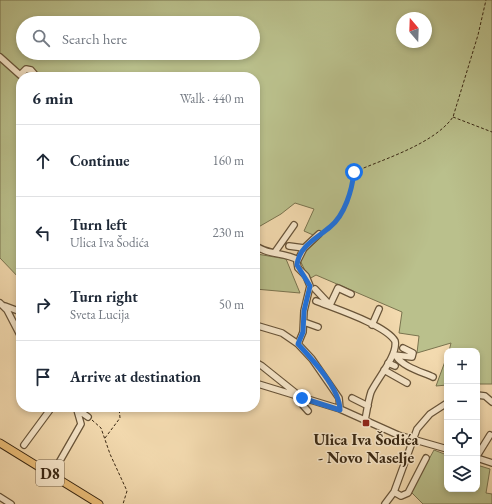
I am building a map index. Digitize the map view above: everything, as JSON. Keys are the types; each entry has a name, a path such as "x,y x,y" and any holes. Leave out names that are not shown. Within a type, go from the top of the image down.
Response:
{"main road":[{"name":"D8","path":"0,443 99,504"}],"street":[{"path":"0,57 17,72"},
{"path":"23,72 26,69 33,72"},
{"path":"275,252 294,225"},
{"path":"298,344 303,332 304,311 310,286 306,276 298,268 298,260 304,248 319,234"},
{"path":"289,246 304,248"},
{"path":"260,248 298,260"},
{"path":"330,305 338,288 351,294"},
{"path":"315,289 330,305"},
{"path":"316,301 330,305 393,337 396,345 394,355 370,394 365,420"},
{"path":"1,304 16,310"},
{"path":"1,304 7,310 16,327"},
{"path":"373,326 380,311"},
{"path":"304,322 318,327"},
{"path":"260,326 282,333 298,344 312,359 339,398 340,410"},
{"path":"394,355 412,357 413,353 403,348"},
{"path":"394,355 416,370 433,377"},
{"path":"388,363 395,366"},
{"path":"260,365 302,398"},
{"path":"384,370 406,383"},
{"path":"260,385 340,410 412,439 444,448"},
{"path":"480,395 485,396 492,402"},
{"path":"302,398 301,403 308,411"},
{"path":"352,398 368,406"},
{"path":"385,504 394,492 399,474 409,452 416,429 425,419 444,405"},
{"path":"24,445 48,412"},
{"path":"57,466 81,424 76,412"},
{"path":"81,412 88,417"},
{"path":"478,456 490,435"},
{"path":"394,492 401,496 408,493 426,458"},
{"path":"480,458 492,463"},
{"path":"0,497 11,504"}],"path":[{"path":"319,234 330,227 339,216 350,190 354,172 422,142 444,127 453,117 478,35 486,0"},
{"path":"453,117 492,132"},
{"path":"105,439 120,418 119,412"},
{"path":"88,417 101,428 127,491 123,504"}],"green space":[{"path":"0,0 492,0 492,384 480,384 480,348 450,348 451,343 417,353 419,336 399,333 402,312 316,275 309,279 299,258 320,238 304,231 314,209 295,203 281,214 260,226 260,72 16,72 16,275 0,258"},
{"path":"260,255 286,259 300,293 260,289"},
{"path":"444,364 444,385 436,386"},
{"path":"434,450 444,454 444,492 480,492 480,466 490,469 486,493 492,494 492,504 423,504 411,492"}],"place":[{"name":"Ulica Iva Šodića - Novo Naselje","path":"366,423"}],"route":[{"path":"302,398 340,410 339,398 312,359 298,344 303,332 304,306 310,286 306,276 297,265 304,248 319,234 330,227 339,216 353,182 354,172"}]}
